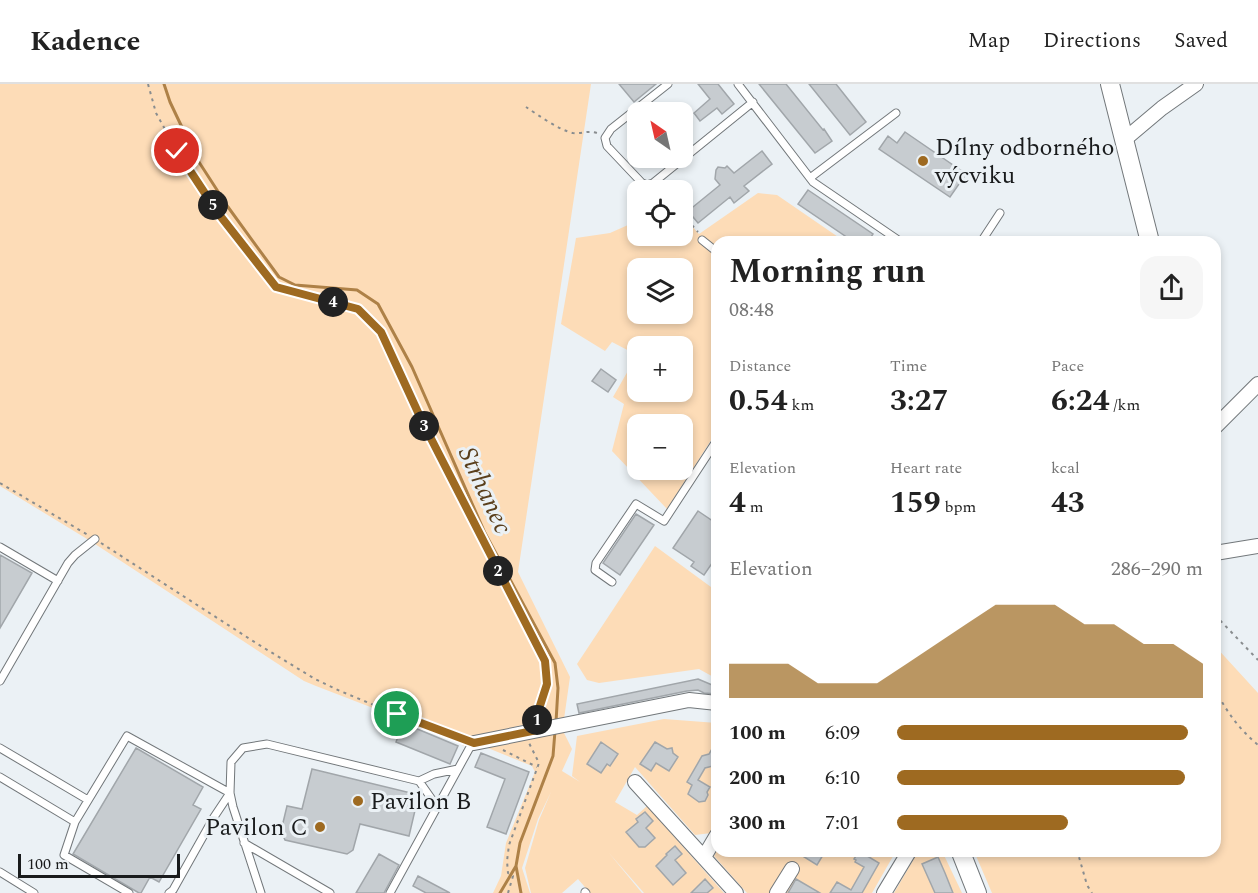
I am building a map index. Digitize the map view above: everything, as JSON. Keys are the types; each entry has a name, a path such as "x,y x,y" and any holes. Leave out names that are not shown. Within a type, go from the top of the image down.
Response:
{"street":[{"path":"1110,84 1148,236"},
{"path":"1124,140 1162,108 1196,84"},
{"path":"1221,421 1258,384"},
{"path":"1221,552 1258,546"},
{"path":"474,743 689,700 711,702"},
{"path":"635,782 736,893"},
{"path":"704,857 711,845"},
{"path":"884,893 906,857"},
{"path":"963,857 977,893"},
{"path":"777,893 792,869"}],"lane":[{"path":"668,84 611,129 605,138 607,146 642,183 647,185 653,183 753,102"},
{"path":"738,84 813,182 892,236"},
{"path":"810,178 896,113"},
{"path":"985,236 1000,213"},
{"path":"702,240 711,247"},
{"path":"612,582 595,570 596,563 636,504 664,521 711,449"},
{"path":"0,681 71,559 95,539"},
{"path":"0,547 58,581"},
{"path":"129,893 64,855 75,822 127,736 230,793"},
{"path":"390,893 474,743"},
{"path":"261,893 230,793 231,762 243,748 267,744 419,781 434,774 458,770"},
{"path":"0,748 88,800"},
{"path":"0,777 75,822"},
{"path":"419,781 438,808"},
{"path":"175,892 214,817 230,793"},
{"path":"244,843 330,893"},
{"path":"0,872 34,893"}],"path":[{"path":"148,84 156,113 177,151 218,213 276,287 358,309 381,332 422,421 545,661 547,684 536,718 542,729"},
{"path":"526,107 549,123 573,133 594,132 605,138"},
{"path":"693,226 702,240"},
{"path":"0,483 95,539 315,679 474,743 495,746 537,768"},
{"path":"1221,621 1258,660"},
{"path":"1221,700 1229,715 1258,746"},
{"path":"508,893 513,876 508,873 509,845 539,763 530,747 527,732"},
{"path":"1079,857 1087,885 1092,893"}],"shaded area":[{"path":"0,84 591,84 518,572 570,677 564,719 518,726 476,736 463,746 461,742 316,686 304,681 92,542 0,486"},
{"path":"758,193 777,195 837,236 711,236 711,440 693,468 693,414 627,414 627,467 612,451 624,404 613,397 627,372 627,402 693,402 693,336 627,336 627,350 612,342 605,351 561,324 576,238 610,233 627,225 627,246 693,246 693,227 699,234"},
{"path":"640,480 686,480 667,509"},
{"path":"655,546 711,587 711,676 699,669 599,683 587,680 577,664"},
{"path":"1221,653 1258,693 1258,893 992,893 977,857 1221,857"},
{"path":"664,719 711,723 711,833 695,835 635,767 615,802 637,815 647,806 724,893 644,893 609,853 642,893 590,893 578,879 562,893 531,893 525,868 539,820 551,792 538,819 522,868 530,893 493,893 501,876 506,843 535,772 532,766 483,746 563,731 572,749 562,771 580,782 572,776 577,736"},
{"path":"715,857 893,857 872,893 747,893"},
{"path":"915,857 945,857 962,893 894,893"}],"building":[{"path":"619,84 656,84 634,102"},
{"path":"698,84 718,84 734,104 722,114 717,108 700,121 694,113 710,99"},
{"path":"759,84 786,84 832,141 815,153"},
{"path":"809,84 836,84 866,122 850,135"},
{"name":"Dílny odborného výcviku","path":"905,132 966,174 950,197 879,149 888,136 897,143"},
{"path":"762,151 772,164 744,186 749,191 734,203 730,197 698,223 693,217 693,207 720,185 715,179 718,167 727,166 734,173"},
{"path":"808,190 873,234 872,236 845,236 798,204"},
{"path":"601,369 616,380 608,392 592,381"},
{"path":"698,511 711,520 711,565 704,575 691,566 694,562 673,548"},
{"path":"636,514 654,525 620,575 603,563"},
{"path":"0,555 32,573 0,628"},
{"path":"698,679 711,684 711,694 698,690 687,691 579,713 577,704"},
{"path":"403,723 458,746 450,764 396,742"},
{"path":"601,742 618,754 610,766 607,764 601,773 587,764"},
{"path":"655,742 667,749 672,748 673,753 678,757 669,771 656,763 651,771 640,764"},
{"path":"136,748 203,787 193,805 201,809 159,882 150,877 141,893 73,854"},
{"path":"711,750 711,766 705,768 698,780 710,787 705,801 699,802 688,794 692,785 687,782 702,756 709,754"},
{"path":"481,753 529,772 506,834 487,827 505,779 475,767"},
{"name":"Pavilon B","path":"312,769 411,793 409,801 417,802 409,836 360,824 353,850 347,854 285,840 281,831 287,806 302,809"},
{"path":"645,812 653,821 646,828 655,838 645,847 639,847 626,832 638,822 636,819"},
{"path":"675,846 682,854 675,860 686,873 673,885 656,866"},
{"path":"379,854 399,865 384,893 356,893"},
{"path":"804,857 822,857 817,865"},
{"path":"855,857 869,857 879,863 862,893 830,893 837,882 851,890 864,867 854,859"},
{"path":"938,857 953,893 935,893 922,864"},
{"path":"418,876 450,893 426,893 413,886"},
{"path":"705,879 713,888 707,893 691,893"},
{"path":"796,879 820,893 788,893"}],"waterway":[{"name":"Strhanec","path":"164,84 197,159 228,207 279,277 295,285 357,290 378,304 412,367 485,533 555,663 558,688 556,722"},
{"name":"Strhanec","path":"521,893 516,866 520,843 553,756 555,731"},
{"path":"500,893 516,866"}],"place":[{"name":"Dílny odborného výcviku","path":"923,161"},
{"name":"Pavilon B","path":"358,801"},
{"name":"Pavilon C","path":"320,827"}],"route":[{"path":"177,151 218,213 276,287 358,309 381,332 422,421 545,661 547,684 536,718 542,729 474,743 397,714"}]}
